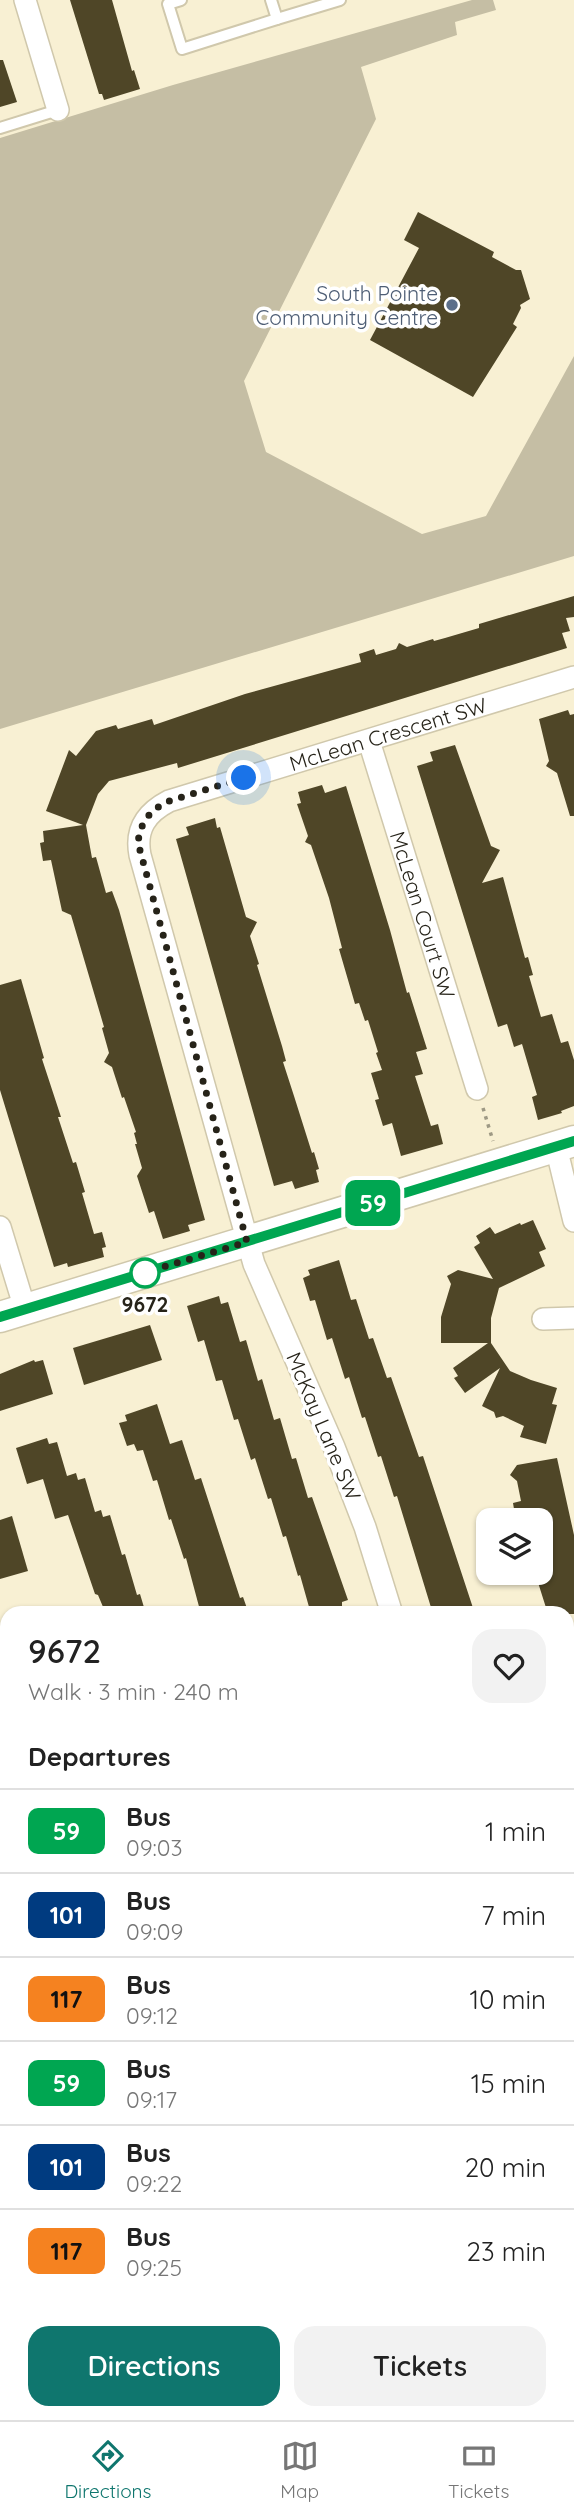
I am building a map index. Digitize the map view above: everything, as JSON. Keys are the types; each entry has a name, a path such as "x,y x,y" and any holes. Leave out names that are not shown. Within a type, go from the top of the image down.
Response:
{"street":[{"path":"25,0 58,110"},
{"name":"McLean Crescent SW","path":"247,1242 140,855 139,832 149,814 169,801 574,677"},
{"name":"McLean Court SW","path":"369,741 477,1089"},
{"path":"0,1227 13,1313 565,1144 574,1221"},
{"name":"McKay Lane SW","path":"247,1242 257,1272 350,1488 369,1538 390,1606"},
{"path":"543,1319 574,1318"}],"lane":[{"path":"181,0 168,4 182,49 340,0"},
{"path":"271,0 277,19"},
{"path":"0,128 58,110"}],"path":[{"path":"477,1089 493,1141"}],"shaded area":[{"path":"472,0 493,0 496,10 455,22 457,35 361,67 376,119 244,381 266,452 422,534 486,516 574,356 574,556 0,729 0,138 173,85"}],"building":[{"path":"70,0 112,0 132,71 134,70 140,89 104,100 102,94 99,94"},
{"path":"0,60 3,60 17,102 0,107"},
{"name":"South Pointe Community Centre","path":"418,212 494,252 492,257 521,270 530,299 520,305 513,324 517,327 473,397 370,340 419,248 404,240"},
{"path":"574,596 574,617 566,618 570,631 562,633 567,648 178,768 177,763 109,781 98,794 86,825 92,858 96,857 106,893 112,891 119,910 205,1220 188,1225 190,1231 163,1239 154,1211 149,1213 137,1176 142,1168 135,1144 136,1132 112,1067 104,1062 109,1053 102,1028 104,1027 71,915 62,911 51,860 43,861 40,843 44,842 43,831 83,825 46,811 69,750 76,756 96,731 116,725 118,729 152,719 154,725 245,694 361,662 359,654 374,649 376,655 396,649 399,643 407,647 433,639 434,641 479,628 479,624"},
{"path":"568,710 570,715 574,714 574,816 570,816 557,773 546,766 549,761 539,719"},
{"path":"455,745 491,846 500,850 482,883 503,877 525,958 528,957 533,975 529,976 541,1017 552,1014 561,1043 568,1041 574,1060 574,1106 561,1111 562,1113 538,1120 532,1097 537,1095 522,1044 514,1047 507,1024 498,1027 417,766 433,761 430,752"},
{"path":"322,785 325,793 346,786 407,993 409,992 427,1049 416,1052 423,1074 415,1076 431,1126 438,1124 443,1144 401,1156 392,1123 383,1126 375,1100 379,1099 371,1073 382,1070 376,1053 378,1052 368,1020 365,1021 359,1003 355,1004 339,949 342,948 329,898 311,845 305,842 308,836 297,804 301,803 298,792"},
{"path":"215,818 246,917 257,922 250,936 259,964 257,965 282,1046 286,1061 283,1062 319,1169 316,1170 319,1182 295,1189 292,1181 274,1186 176,839 189,835 186,827"},
{"path":"21,979 44,1058 42,1059 61,1117 58,1117 85,1192 82,1193 94,1234 102,1232 106,1247 102,1248 104,1257 68,1267 67,1263 54,1267 0,1090 0,985"},
{"path":"533,1220 546,1249 539,1252 545,1266 499,1288 491,1318 491,1343 510,1371 557,1388 552,1404 557,1405 546,1444 520,1437 524,1426 503,1416 496,1418 494,1412 482,1406 500,1368 465,1393 454,1378 458,1376 453,1368 488,1343 441,1343 441,1317 451,1284 447,1276 458,1270 493,1279 474,1247 480,1243 476,1236 490,1227 495,1234"},
{"path":"339,1260 351,1300 356,1299 369,1339 373,1338 387,1378 391,1377 419,1457 423,1456 472,1606 431,1606 397,1496 394,1497 365,1417 362,1418 349,1377 345,1379 332,1338 327,1340 315,1300 310,1301 303,1278 310,1275 308,1270"},
{"path":"219,1296 221,1304 228,1302 240,1342 246,1340 258,1381 262,1379 274,1420 280,1418 292,1459 296,1458 308,1498 312,1497 348,1600 342,1602 342,1606 309,1606 286,1536 283,1537 255,1458 251,1460 238,1419 234,1420 222,1380 216,1381 204,1340 198,1342 187,1306"},
{"path":"150,1325 162,1360 84,1385 73,1348"},
{"path":"34,1360 43,1360 53,1394 0,1411 0,1374"},
{"path":"157,1404 170,1444 182,1440 195,1480 201,1478 240,1598 243,1597 246,1606 199,1606 186,1558 184,1559 171,1519 169,1520 157,1480 153,1481 143,1450 137,1451 134,1444 127,1446 119,1423 127,1421 125,1415"},
{"path":"47,1438 49,1444 57,1442 67,1476 76,1473 78,1480 85,1478 95,1512 101,1510 103,1517 110,1515 122,1555 125,1554 137,1595 140,1594 144,1606 103,1606 95,1594 68,1515 55,1519 43,1479 27,1484 16,1448"},
{"path":"557,1458 574,1535 574,1606 545,1606 539,1585 553,1585 553,1508 514,1508 513,1503 521,1501 517,1481 510,1475 517,1465"},
{"path":"12,1516 28,1571 0,1579 0,1520"}],"bus line":[{"name":"59","path":"0,1317 574,1141"}],"place":[{"name":"South Pointe Community Centre","path":"452,305"},
{"name":"9672","path":"145,1273"}],"route":[{"path":"145,1273 247,1242 138,843 142,823 158,807 169,801 244,778"}]}
